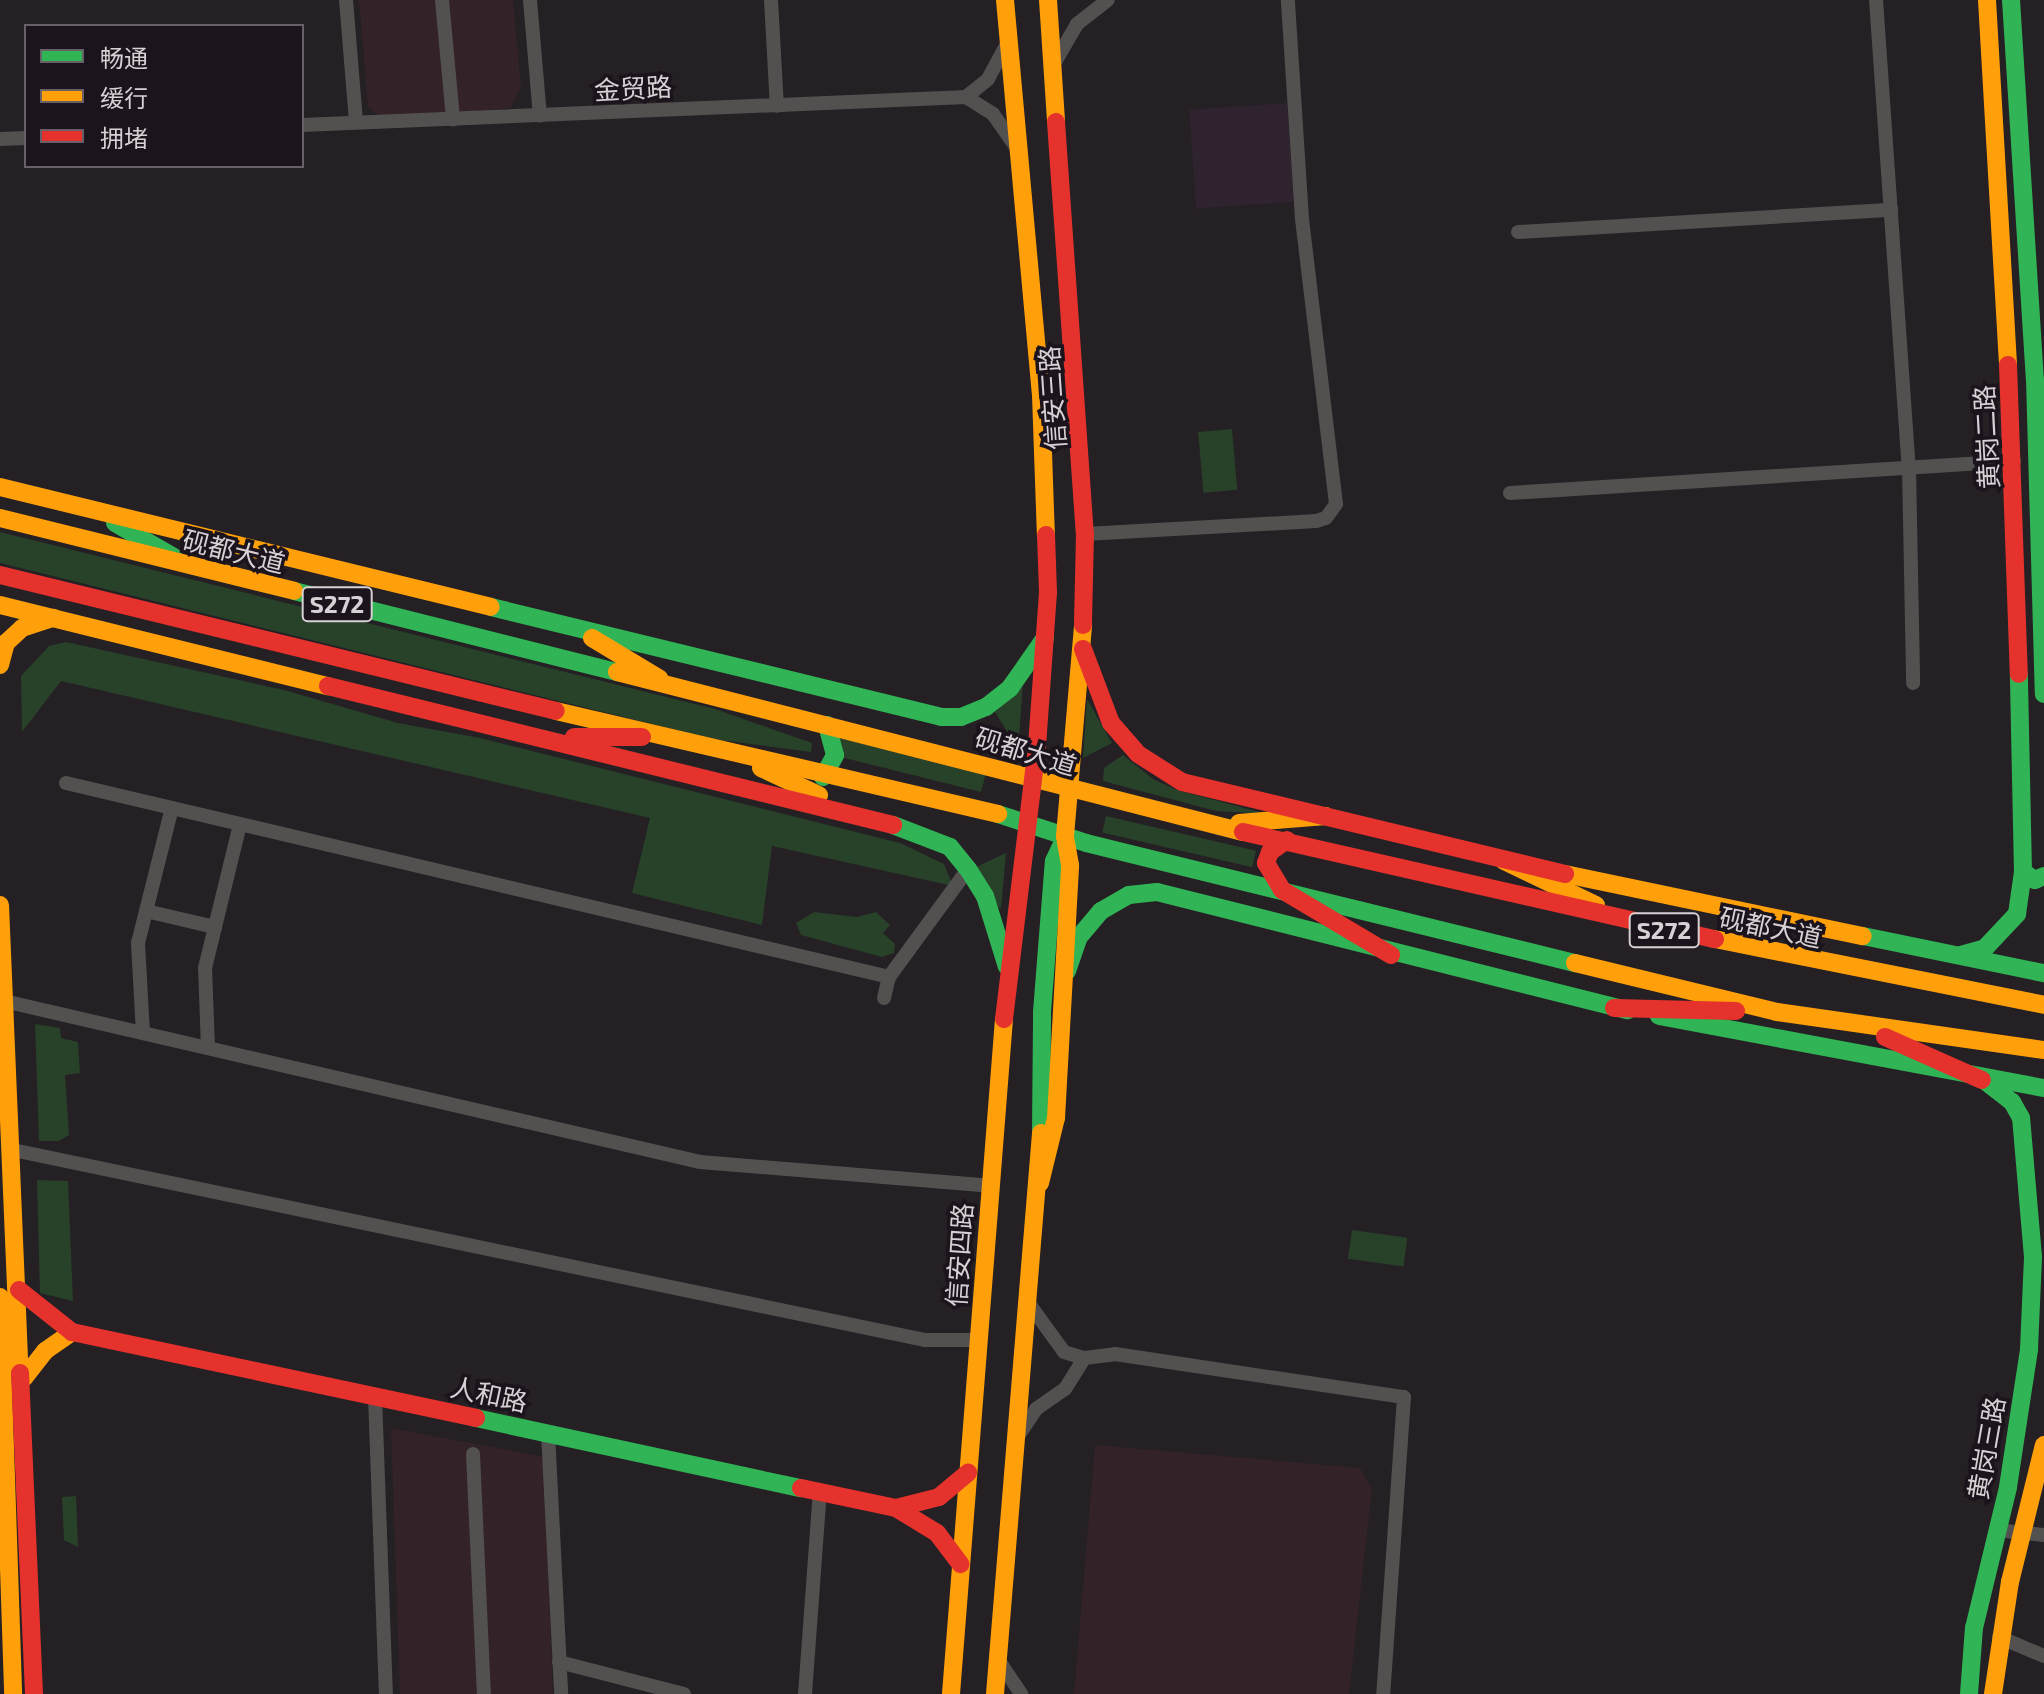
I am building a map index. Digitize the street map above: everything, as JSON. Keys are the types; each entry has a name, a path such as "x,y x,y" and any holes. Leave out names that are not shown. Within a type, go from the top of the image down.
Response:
{"main road":[{"name":"信安三路","path":"1005,0 1041,395 1048,592 1026,820"},
{"name":"信安三路","path":"1048,0 1085,534 1083,646 1065,836"},
{"name":"黄岗二路","path":"1953,957 1985,948 2005,931 2017,914 2023,872 2014,461 1987,0"},
{"name":"黄岗二路","path":"2011,0 2040,460 2044,694"},
{"path":"2003,267 2028,265"},
{"path":"2035,379 2044,397"},
{"path":"2014,461 2040,460"},
{"path":"0,472 31,495"},
{"name":"砚都大道","path":"0,487 941,717 961,717 986,707 1010,688 1045,638"},
{"path":"95,511 191,567"},
{"name":"砚都大道","path":"0,518 1032,776 1069,792 1212,826 1287,840 1637,924 2044,1005"},
{"name":"S272","path":"0,575 823,777 1026,820 1065,836 1777,1012 1986,1045 2044,1050"},
{"path":"1048,592 1084,594"},
{"path":"0,605 858,814 924,833 950,847 985,896 1008,969"},
{"path":"0,665 6,643 22,628 57,617"},
{"path":"573,627 674,687"},
{"path":"1083,646 1111,723 1159,770 1182,782 1504,861 1953,957 2044,973"},
{"path":"823,777 835,755 827,725"},
{"path":"538,737 659,737"},
{"path":"734,755 858,814"},
{"path":"1212,826 1326,816"},
{"name":"信安四路","path":"951,1694 1008,969 1026,820"},
{"path":"1040,1183 1056,1118 1070,865 1065,836"},
{"path":"995,1694 1040,1183 1042,1012 1054,861 1065,836"},
{"path":"1287,840 1270,852 1266,863 1282,890 1391,955"},
{"path":"1504,861 1637,924"},
{"path":"2023,872 2035,880 2044,876"},
{"path":"1064,981 1090,921 1114,902 1147,891 1391,955 1614,1008 1982,1080 2044,1088"},
{"path":"0,905 24,1378 34,1687 13,1688 0,1297"},
{"path":"1614,1008 1777,1012"},
{"path":"1006,1009 1042,1012"},
{"path":"1858,1025 1982,1080"},
{"path":"1986,1045 2044,1061"},
{"name":"黄岗三路","path":"1969,1694 1974,1628 1996,1530 2029,1349 2033,1257 2021,1118 2012,1102 1982,1080"},
{"path":"2029,1209 2035,1176 2044,1172"},
{"path":"19,1290 72,1332 45,1351 24,1378"},
{"name":"人和路","path":"72,1332 896,1508"},
{"path":"1993,1694 1999,1637 2044,1445"},
{"path":"896,1508 939,1497 968,1473"},
{"path":"896,1508 937,1533 960,1564"}],"street":[{"path":"346,0 356,122"},
{"path":"442,0 453,119"},
{"path":"530,0 540,116"},
{"path":"771,0 777,106"},
{"path":"1054,66 1064,40 1108,0"},
{"path":"1085,534 1316,521 1326,518 1336,504 1302,219 1288,0"},
{"path":"1876,0 1909,467 1913,683"},
{"path":"1009,41 988,79 966,97 993,114 1020,152"},
{"name":"金贸路","path":"304,125 966,97"},
{"path":"0,139 24,138"},
{"path":"1518,232 1891,210"},
{"path":"1510,493 2014,461"},
{"path":"66,783 889,977"},
{"path":"143,1033 138,943 172,808"},
{"path":"208,1048 205,968 240,824"},
{"path":"884,998 889,977 968,869"},
{"path":"146,911 215,927"},
{"path":"4,1001 700,1162 990,1186"},
{"path":"13,1150 925,1340 979,1340"},
{"path":"1028,1301 1064,1352 1084,1358 1115,1354 1404,1397 1383,1694"},
{"path":"1016,1440 1036,1409 1065,1389 1084,1358"},
{"path":"375,1397 386,1694"},
{"path":"548,1433 561,1694"},
{"path":"473,1454 484,1694"},
{"path":"805,1694 820,1491"},
{"path":"1996,1530 2044,1535"},
{"path":"1999,1637 2044,1656"},
{"path":"999,1661 1021,1694"},
{"path":"559,1662 684,1694"}],"shaded area":[{"path":"359,0 513,0 521,87 511,108 382,119 368,106"},
{"path":"1287,103 1294,202 1196,209 1189,110"},
{"path":"391,1428 544,1457 553,1694 400,1694"},
{"path":"1095,1445 1360,1468 1372,1489 1349,1694 1074,1694"}],"green space":[{"path":"1232,429 1237,490 1203,493 1198,432"},
{"path":"0,532 715,709 812,743 811,752 713,739 0,563"},
{"path":"66,642 284,690 398,723 480,738 900,843 944,864 953,886 772,846 762,925 632,893 650,818 61,681 22,732 21,676 49,646"},
{"path":"1023,682 1019,738 1008,733 995,712"},
{"path":"1087,699 1112,743 1083,758"},
{"path":"839,738 986,775 981,792 835,755"},
{"path":"1123,755 1153,779 1177,790 1267,814 1216,811 1103,781 1104,768"},
{"path":"1106,816 1256,851 1252,867 1102,833"},
{"path":"1006,853 1001,908 999,908 976,867"},
{"path":"814,912 857,917 876,912 890,925 883,933 895,944 894,953 882,957 801,935 796,923"},
{"path":"35,1024 60,1028 61,1038 78,1042 80,1073 65,1075 69,1135 59,1141 39,1141"},
{"path":"37,1180 68,1181 73,1301 40,1293"},
{"path":"1352,1230 1407,1238 1403,1267 1348,1259"},
{"path":"76,1496 78,1547 64,1540 62,1497"}],"traffic: fast":[{"path":"2011,0 2035,379 2044,694"},
{"path":"115,523 174,557"},
{"path":"294,591 617,672"},
{"path":"491,607 941,717 961,717 986,707 1010,688 1045,638"},
{"path":"1961,955 1985,948 2017,914 2023,872 2019,674"},
{"path":"823,777 835,755 827,725"},
{"path":"998,814 1086,843 1575,963"},
{"path":"893,825 950,847 968,869 985,896 1007,967"},
{"path":"1041,1133 1042,1012 1054,861 1065,837"},
{"path":"2023,872 2035,880 2044,876"},
{"path":"1067,971 1079,937 1101,911 1129,895 1157,892 1627,1010"},
{"path":"1863,936 2044,973"},
{"path":"1659,1016 2044,1088"},
{"path":"1969,1694 1974,1628 2008,1487 2029,1349 2033,1257 2021,1118 2012,1102 1985,1081"},
{"path":"476,1418 801,1488"}],"traffic: slow":[{"path":"1005,0 1041,395 1046,535"},
{"path":"1048,0 1056,122"},
{"path":"1987,0 2008,365"},
{"path":"0,487 491,607"},
{"path":"0,518 294,591"},
{"path":"0,605 328,686"},
{"path":"0,665 6,643 22,628 53,618"},
{"path":"1040,1183 1056,1118 1070,865 1065,836 1083,625"},
{"path":"592,638 660,679"},
{"path":"617,672 1243,832"},
{"path":"556,711 998,814"},
{"path":"761,768 819,795"},
{"path":"1239,823 1326,816"},
{"path":"1504,861 1596,905"},
{"path":"1565,874 1863,936"},
{"path":"0,905 20,1373"},
{"path":"1715,939 2044,1005"},
{"path":"1575,963 1777,1012 2044,1050"},
{"path":"951,1694 1004,1019"},
{"path":"995,1694 1041,1133"},
{"path":"0,1297 13,1694"},
{"path":"24,1378 45,1351 72,1332"},
{"path":"1993,1694 2010,1582 2044,1445"}],"traffic: jam":[{"path":"1056,122 1085,534 1083,625"},
{"path":"2008,365 2019,674"},
{"path":"1004,1019 1037,746 1048,592 1046,535"},
{"path":"0,575 556,711"},
{"path":"1083,649 1111,723 1138,754 1182,782 1565,874"},
{"path":"328,686 893,825"},
{"path":"574,737 642,737"},
{"path":"1243,832 1715,939"},
{"path":"1287,840 1270,852 1266,863 1282,890 1391,955"},
{"path":"1614,1008 1736,1011"},
{"path":"1885,1037 1982,1080"},
{"path":"19,1290 72,1332 476,1418"},
{"path":"20,1373 34,1694"},
{"path":"896,1508 939,1497 968,1473"},
{"path":"801,1488 896,1508 937,1533 960,1564"}]}
